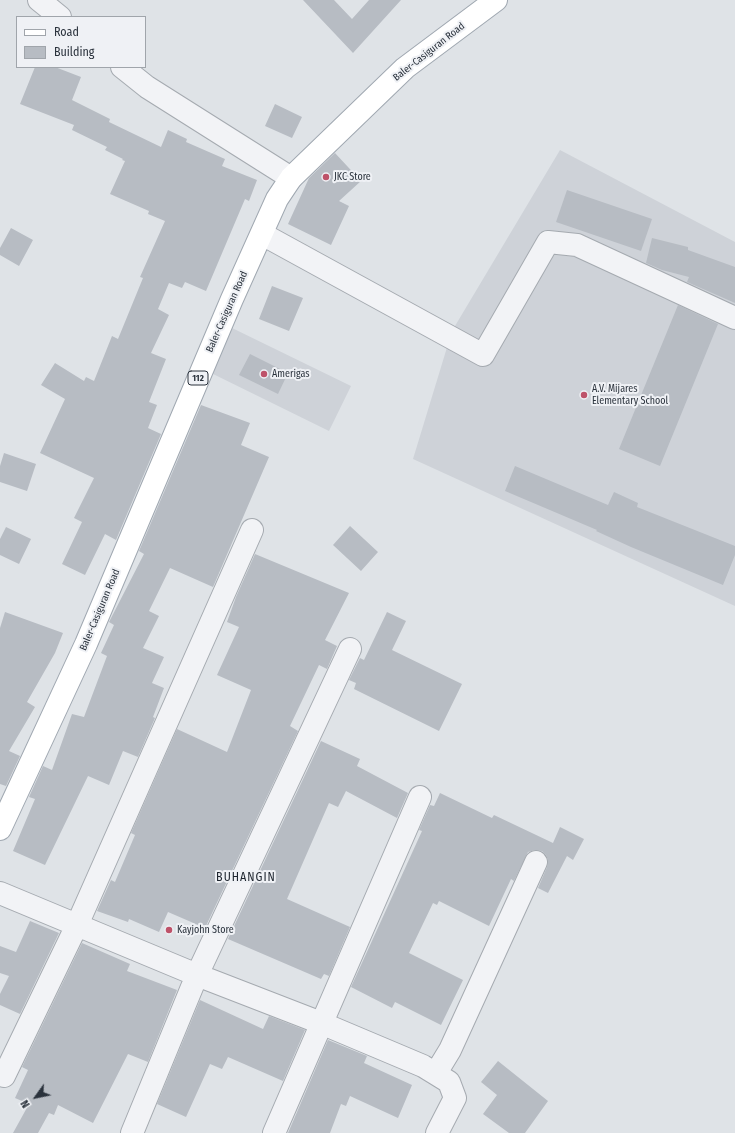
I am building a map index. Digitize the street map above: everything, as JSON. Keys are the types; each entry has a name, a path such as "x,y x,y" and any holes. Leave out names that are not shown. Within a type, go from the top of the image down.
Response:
{"main road":[{"name":"Baler-Casiguran Road","path":"0,829 86,644 232,299 277,199 291,178 405,68 496,0"}],"street":[{"path":"39,0 59,16"},
{"path":"123,68 147,87 291,178"},
{"path":"262,234 482,355 548,242 577,245 735,318"},
{"path":"4,1076 77,925 252,530"},
{"path":"132,1133 197,975 350,649"},
{"path":"274,1133 420,797"},
{"path":"436,1073 450,1050 536,862"},
{"path":"0,893 197,975 380,1047 436,1073 449,1082 455,1098 437,1133"}],"shaded area":[{"name":"A.V. Mijares Elementary School","path":"560,150 735,242 735,606 413,459 452,331"},
{"path":"230,327 351,386 329,431 209,372"}],"building":[{"path":"303,0 334,0 352,19 369,0 401,0 353,53"},
{"path":"35,68 58,68 81,77 72,100 110,119 109,122 161,147 168,130 187,139 186,142 225,159 222,166 257,180 249,201 245,199 206,291 185,282 182,288 169,283 158,309 169,315 151,353 166,359 149,402 157,405 148,428 161,434 116,540 105,534 85,575 62,564 82,522 74,518 94,478 40,453 65,399 41,385 55,363 84,381 86,377 94,381 112,336 118,339 143,278 140,277 165,221 148,214 149,211 110,194 125,161 122,160 123,159 105,150 107,147 72,130 74,125 20,104"},
{"path":"275,104 302,117 292,138 265,126"},
{"path":"335,153 361,181 339,201 349,206 331,245 288,224 309,178"},
{"path":"567,190 652,219 641,251 556,222"},
{"path":"11,228 33,240 19,266 0,255 0,248"},
{"path":"652,238 688,247 688,250 735,267 735,303 687,282 689,277 662,270 646,263"},
{"path":"272,286 303,298 289,331 259,319"},
{"path":"678,305 718,324 660,466 619,449"},
{"name":"Amerigas","path":"250,354 288,373 278,394 239,375"},
{"path":"201,405 250,423 241,445 269,457 213,587 170,568 149,611 159,616 143,648 164,657 152,683 164,688 153,717 155,718 138,757 123,751 109,785 88,776 45,865 13,851 35,799 29,797 43,766 52,770 72,714 84,717 107,656 101,653 114,625 109,622 144,554 139,551"},
{"path":"4,453 36,464 27,491 0,482 0,466"},
{"path":"515,466 608,505 614,492 638,503 637,507 735,546 735,555 723,585 631,547 596,531 597,530 505,491"},
{"path":"350,526 378,552 361,571 333,545"},
{"path":"6,527 31,539 19,564 0,555 0,539"},
{"path":"255,554 349,593 325,640 337,646 327,669 319,665 290,726 298,731 205,928 168,912 159,932 129,919 128,922 97,911 111,880 115,882 135,835 131,833 177,729 227,752 251,690 217,675 239,627 227,622"},
{"path":"5,612 63,633 55,653 27,702 35,707 9,751 20,756 6,786 0,784 0,628"},
{"path":"387,612 406,621 392,650 462,684 439,731 354,689 356,683 349,680 360,658 364,660"},
{"path":"321,741 360,759 357,766 408,793 397,818 346,791 338,807 329,803 287,899 350,927 329,976 324,974 321,979 228,939"},
{"path":"440,793 492,818 494,815 553,843 560,827 584,839 573,860 567,856 548,893 538,888 547,867 548,860 546,855 542,851 535,850 528,852 514,881 511,879 489,926 439,901 437,905 433,903 409,953 463,980 441,1025 395,1002 392,1008 351,987 422,831 419,830 430,805 434,806"},
{"path":"30,921 59,933 20,1014 0,1005 0,994 9,976 0,973 0,946 16,952"},
{"path":"82,943 130,964 127,971 177,990 148,1062 128,1054 93,1123 58,1105 54,1115 49,1113 38,1133 13,1133 29,1104 15,1098 28,1070 22,1067"},
{"path":"200,1000 263,1029 269,1016 305,1030 283,1081 228,1057 222,1069 210,1064 186,1117 157,1104"},
{"path":"328,1040 367,1056 364,1063 412,1085 398,1118 350,1096 346,1106 341,1104 330,1133 288,1133"},
{"path":"498,1061 548,1101 525,1133 509,1133 483,1114 497,1095 481,1082"}],"place":[{"name":"JKC Store","path":"326,177"},
{"name":"Amerigas","path":"264,374"},
{"name":"A.V. Mijares Elementary School","path":"584,395"},
{"name":"Kayjohn Store","path":"169,930"}],"district":[{"name":"BUHANGIN","path":"246,878"}]}
